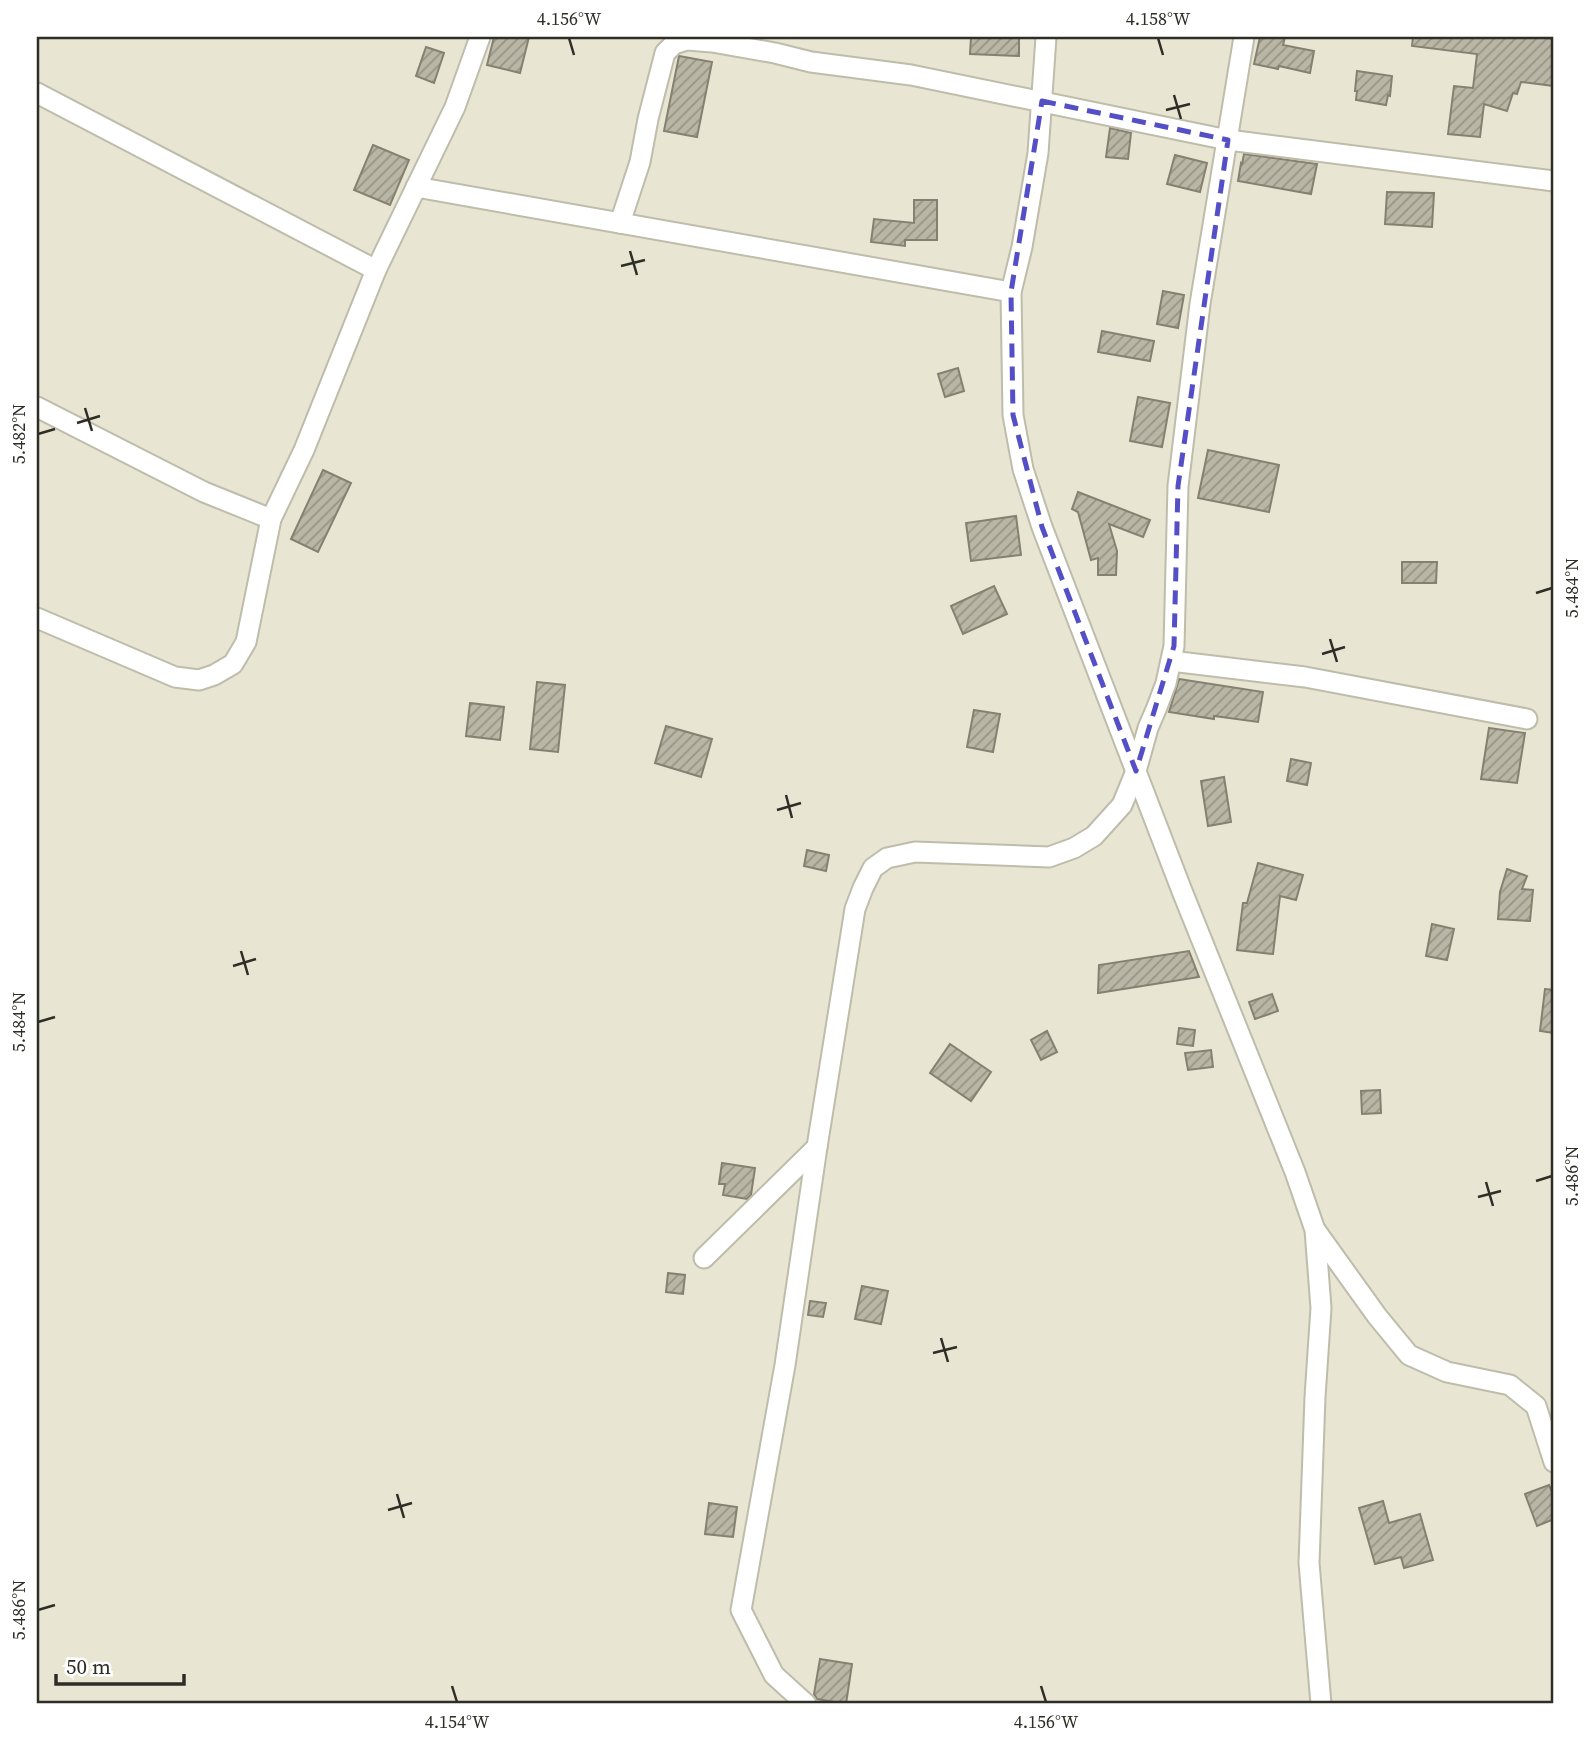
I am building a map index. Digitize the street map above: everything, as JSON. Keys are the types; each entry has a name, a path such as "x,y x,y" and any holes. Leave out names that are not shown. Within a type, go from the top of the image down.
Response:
{"street":[{"path":"37,618 175,677 199,680 233,664 246,642 271,519 304,450 376,270 454,107 480,37"},
{"path":"1046,37 1038,153 1022,247 1011,292 1013,415 1023,469 1042,527 1182,891 1295,1172 1315,1230 1321,1308 1309,1563 1321,1704"},
{"path":"806,1704 774,1675 741,1610 785,1365 855,909 873,868 887,858 915,852 1049,857 1074,848 1094,836 1122,805 1157,708 1174,646 1178,486 1200,304 1244,37"},
{"path":"620,223 640,162 665,53 674,44 687,40 774,45 811,62 911,75 1228,139 1554,181"},
{"path":"37,93 376,270"},
{"path":"416,187 1011,292"},
{"path":"37,407 204,492 271,519"},
{"path":"1171,661 1305,677 1527,719"},
{"path":"704,1258 817,1147"},
{"path":"1315,1230 1377,1316 1409,1355 1447,1373 1510,1385 1536,1406 1554,1462"}],"highlighted area":[{"path":"1042,101 1228,140 1178,486 1174,646 1136,771 1042,527 1013,415 1011,292"}],"building":[{"path":"494,37 529,37 520,73 487,65"},
{"path":"971,37 1019,37 1019,56 970,54"},
{"path":"1260,37 1285,37 1283,45 1314,51 1310,73 1254,64"},
{"path":"1413,37 1554,39 1554,86 1521,82 1517,94 1513,93 1507,111 1484,104 1480,137 1448,134 1454,86 1473,88 1477,54 1412,46"},
{"path":"426,47 444,53 434,83 416,76"},
{"path":"679,56 712,62 697,137 664,131"},
{"path":"1357,71 1392,76 1386,105 1356,100"},
{"path":"1110,128 1131,133 1128,159 1106,157"},
{"path":"373,145 409,160 390,205 354,190"},
{"path":"1244,154 1317,164 1311,194 1238,181"},
{"path":"1175,155 1207,163 1200,192 1167,184"},
{"path":"1387,192 1434,193 1432,227 1385,224"},
{"path":"914,200 937,200 937,240 905,240 905,246 871,242 874,219 914,223"},
{"path":"1163,291 1184,295 1178,328 1157,324"},
{"path":"1102,331 1154,341 1150,361 1098,352"},
{"path":"958,368 964,391 945,397 938,374"},
{"path":"1138,397 1170,403 1162,447 1130,441"},
{"path":"1208,450 1279,465 1269,512 1198,498"},
{"path":"323,470 351,483 318,552 291,539"},
{"path":"1078,492 1150,520 1143,537 1109,524 1117,551 1116,575 1098,575 1098,558 1091,560 1078,512 1072,509"},
{"path":"1016,516 1021,555 971,561 966,523"},
{"path":"1402,562 1437,562 1436,583 1402,583"},
{"path":"994,586 1007,614 963,634 951,606"},
{"path":"1179,679 1263,692 1258,722 1169,712"},
{"path":"537,682 565,685 558,752 530,749"},
{"path":"470,703 504,707 500,740 466,736"},
{"path":"974,710 1000,714 993,752 967,747"},
{"path":"666,726 712,739 701,777 655,763"},
{"path":"1489,728 1525,733 1517,783 1481,779"},
{"path":"1291,759 1311,763 1307,785 1287,781"},
{"path":"1224,777 1231,822 1208,826 1201,781"},
{"path":"807,850 829,855 826,871 804,866"},
{"path":"1258,863 1303,875 1296,900 1280,896 1273,954 1237,950 1243,903 1247,903"},
{"path":"1507,869 1527,876 1522,889 1533,890 1530,921 1498,919 1500,892"},
{"path":"1432,924 1454,929 1447,960 1426,956"},
{"path":"1189,951 1199,977 1098,993 1099,965"},
{"path":"1545,989 1554,990 1554,1033 1540,1031"},
{"path":"1272,994 1278,1011 1255,1019 1249,1002"},
{"path":"1179,1028 1195,1030 1193,1046 1177,1044"},
{"path":"1047,1031 1057,1052 1041,1060 1031,1040"},
{"path":"950,1044 991,1072 971,1101 930,1073"},
{"path":"1211,1050 1213,1067 1188,1070 1185,1053"},
{"path":"1380,1090 1381,1113 1362,1114 1361,1091"},
{"path":"722,1163 755,1168 751,1195 747,1199 723,1195 725,1184 719,1184"},
{"path":"668,1273 685,1275 683,1294 666,1292"},
{"path":"862,1286 888,1291 881,1324 855,1319"},
{"path":"810,1301 826,1303 823,1317 808,1315"},
{"path":"1549,1485 1554,1497 1554,1519 1537,1526 1525,1494"},
{"path":"1383,1501 1389,1523 1420,1514 1433,1560 1404,1568 1401,1557 1375,1564 1359,1508"},
{"path":"709,1503 737,1507 733,1537 705,1534"},
{"path":"820,1659 852,1664 846,1704 817,1699 814,1694"}]}
